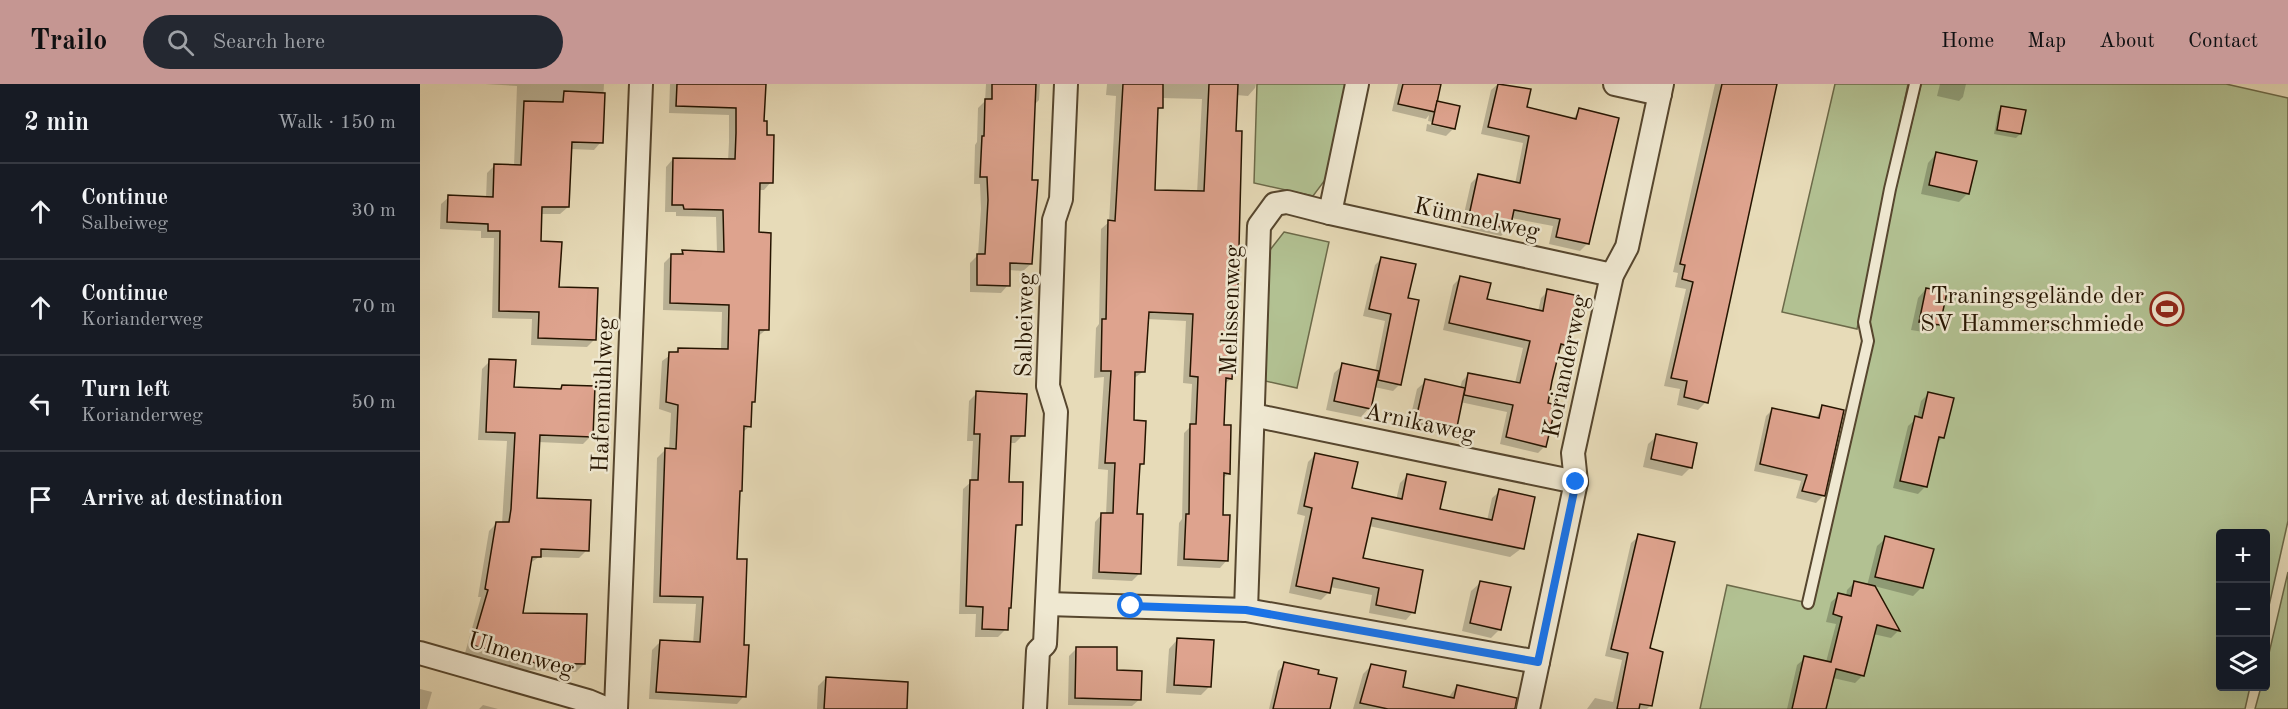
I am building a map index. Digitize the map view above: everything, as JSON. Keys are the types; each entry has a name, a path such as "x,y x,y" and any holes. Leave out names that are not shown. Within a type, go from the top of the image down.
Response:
{"street":[{"name":"Hafenmühlweg","path":"616,709 641,84"},
{"name":"Salbeiweg","path":"1035,709 1038,651 1044,644 1047,604 1056,412 1048,386 1054,220 1061,199 1066,84"},
{"path":"1330,213 1357,84"},
{"path":"1615,84 1661,89"},
{"name":"Korianderweg","path":"1528,709 1576,482 1573,453 1612,275 1627,247 1661,89"},
{"name":"Melissenweg","path":"1246,610 1259,226 1275,204 1287,202 1330,213"},
{"name":"Kümmelweg","path":"1330,213 1612,275"},
{"name":"Arnikaweg","path":"1253,415 1576,482"},
{"path":"1047,604 1246,610 1538,662"},
{"name":"Ulmenweg","path":"420,653 588,701 607,709"}],"lane":[{"path":"1808,603 1868,342 1864,322 1890,189 1915,84"}],"green space":[{"path":"1257,84 1350,84 1331,172 1313,196 1254,183"},
{"path":"1835,84 1908,84 1857,329 1782,312"},
{"path":"1921,84 2226,84 2288,98 2288,521 2270,601 2270,529 2216,529 2216,691 2249,691 2245,709 1700,709 1727,585 1808,603 1868,342 1864,322"},
{"path":"1284,232 1329,242 1297,388 1265,381 1270,250"},
{"path":"2288,572 2288,709 2255,709 2260,691 2270,691 2270,649"}],"building":[{"path":"677,84 766,84 764,121 767,121 767,135 774,135 773,183 760,183 759,232 771,233 769,330 759,330 755,402 752,402 751,427 744,426 742,491 740,491 737,559 747,559 744,645 749,645 746,697 656,692 660,640 700,642 703,597 660,596 665,448 676,449 678,405 666,402 669,352 678,352 678,348 728,349 729,305 670,303 671,254 683,254 682,250 724,252 723,210 684,209 683,205 672,205 673,158 735,159 736,133 736,108 676,106"},
{"path":"992,84 1036,84 1032,180 1038,180 1032,264 1010,263 1010,286 977,285 977,254 985,254 988,200 987,177 980,177 982,136 984,136 985,99 992,99"},
{"path":"1123,84 1163,84 1163,108 1158,108 1155,190 1204,191 1209,84 1238,84 1236,131 1242,131 1238,286 1232,379 1226,378 1224,425 1231,425 1230,474 1224,473 1223,515 1230,515 1228,561 1184,559 1186,514 1189,514 1190,424 1196,424 1198,377 1190,376 1193,314 1149,312 1145,372 1135,372 1134,420 1146,421 1144,464 1140,464 1137,514 1143,514 1141,574 1099,572 1101,513 1113,513 1115,463 1105,463 1111,371 1101,371 1102,319 1106,319 1108,220 1115,221"},
{"path":"1403,84 1441,84 1435,112 1398,104"},
{"path":"1498,84 1531,89 1527,107 1576,119 1579,108 1619,118 1589,244 1556,237 1560,219 1514,210 1510,229 1468,220 1478,174 1520,183 1529,136 1488,127"},
{"path":"1722,84 1777,84 1708,403 1684,397 1687,381 1671,378 1693,282 1682,279 1685,265 1680,264"},
{"path":"564,91 605,93 603,143 572,142 569,207 542,207 541,241 562,242 559,287 598,288 596,340 538,338 539,312 499,311 500,231 488,231 488,224 447,222 448,195 493,197 494,164 521,165 524,101 563,102"},
{"path":"1437,101 1460,106 1455,129 1432,124"},
{"path":"2001,106 2026,110 2021,134 1997,130"},
{"path":"1936,152 1977,161 1969,194 1929,185"},
{"path":"1381,257 1416,264 1408,298 1419,300 1401,385 1378,380 1391,314 1369,309"},
{"path":"1460,276 1491,283 1487,299 1543,311 1547,289 1579,296 1568,346 1561,344 1552,381 1548,403 1556,405 1546,447 1506,437 1513,405 1464,395 1468,373 1520,383 1530,341 1449,323"},
{"path":"1926,288 1947,292 1940,325 1919,322"},
{"path":"489,359 516,360 514,387 561,389 562,385 595,386 593,437 540,435 537,498 591,500 589,551 541,549 541,557 532,557 523,613 587,614 585,664 535,663 472,645 488,590 485,589 496,522 509,522 511,509 515,433 486,432"},
{"path":"1342,363 1379,371 1371,409 1334,401"},
{"path":"1425,379 1465,388 1457,427 1416,419"},
{"path":"976,391 1027,394 1025,436 1011,436 1009,482 1023,482 1022,525 1016,525 1008,630 982,629 983,607 966,606 970,480 978,480 980,434 974,434"},
{"path":"1928,392 1954,398 1944,438 1939,437 1927,487 1900,481 1915,416 1922,418"},
{"path":"1822,405 1844,410 1825,496 1802,491 1807,475 1760,464 1772,408 1819,418"},
{"path":"1656,434 1697,443 1692,468 1651,459"},
{"path":"1315,453 1358,462 1352,488 1402,499 1407,474 1446,482 1440,509 1492,520 1499,489 1535,497 1524,549 1372,518 1363,558 1423,570 1415,613 1376,605 1379,588 1333,578 1330,593 1296,586 1312,508 1304,506"},
{"path":"1638,534 1675,542 1650,648 1663,652 1652,706 1640,704 1639,709 1617,709 1628,653 1611,649"},
{"path":"1885,536 1934,549 1923,588 1875,577"},
{"path":"1480,581 1511,587 1501,630 1470,623"},
{"path":"1854,581 1875,586 1900,631 1877,625 1864,676 1836,669 1826,709 1792,709 1804,656 1831,662 1842,617 1833,614 1838,593 1851,596"},
{"path":"1177,638 1214,640 1211,687 1174,685"},
{"path":"1076,647 1117,647 1117,670 1142,671 1141,700 1075,698"},
{"path":"1284,662 1319,670 1318,674 1337,678 1330,709 1273,709"},
{"path":"1371,664 1406,671 1403,687 1454,698 1457,685 1517,698 1515,709 1388,709 1360,703"},
{"path":"826,677 908,682 907,709 824,709"}],"place":[{"name":"Traningsgelände der SV Hammerschmiede","path":"2167,309"}],"route":[{"path":"1131,606 1246,610 1538,662 1576,482"}]}
